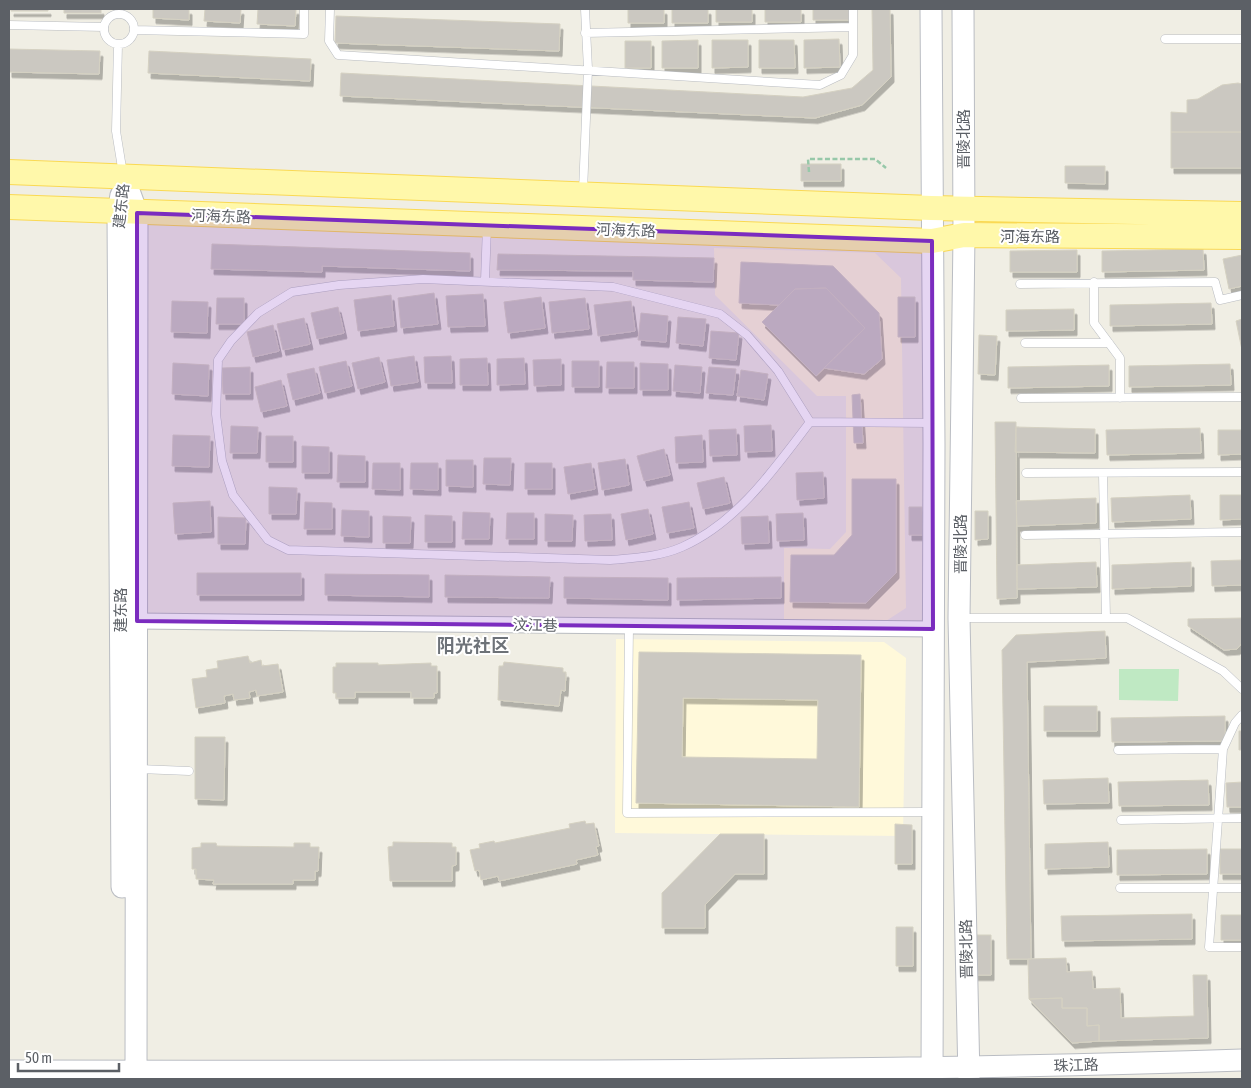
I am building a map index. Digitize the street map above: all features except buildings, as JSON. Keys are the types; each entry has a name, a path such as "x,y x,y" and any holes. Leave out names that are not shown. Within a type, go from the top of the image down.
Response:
{"main road":[{"name":"河海东路","path":"9,172 931,208 1242,214"},
{"name":"河海东路","path":"9,207 127,213 932,241 964,235 1242,237"}],"street":[{"name":"晋陵北路","path":"930,9 933,424 932,1074"},
{"name":"晋陵北路","path":"963,9 964,235 959,618 969,1074"},
{"name":"建东路","path":"124,176 127,213 137,621 137,769 130,1075"},
{"name":"建东路","path":"127,213 130,1075"},
{"name":"汶江巷","path":"137,621 933,629"},
{"name":"珠江路","path":"9,1071 130,1075 543,1072 969,1074 1242,1060"}],"lane":[{"path":"134,30 304,34 304,9"},
{"path":"330,9 329,41 338,55 588,69 820,85 841,75 854,55 853,9"},
{"path":"583,195 588,69 585,9"},
{"path":"118,12 131,20 134,30 130,38 118,44 106,37 104,27 108,18 118,12"},
{"path":"9,25 104,27"},
{"path":"585,33 853,28"},
{"path":"1165,39 1242,39"},
{"path":"118,44 116,130 124,176"},
{"path":"485,282 487,225"},
{"path":"423,279 613,287 720,314 746,336 778,371 810,422 770,475 722,523 682,547 648,557 610,560 288,550 268,540 233,494 222,462 216,414 218,360 231,341 258,313 292,292 339,285 423,279"},
{"path":"1094,282 1094,323 1120,358 1120,398"},
{"path":"1020,284 1215,282 1220,300 1242,295"},
{"path":"1025,343 1109,343"},
{"path":"1021,398 1242,398"},
{"path":"810,422 933,424"},
{"path":"1026,473 1242,472"},
{"path":"1103,474 1106,618"},
{"path":"1025,535 1242,532"},
{"path":"959,618 1127,618 1223,671 1242,689"},
{"path":"629,626 627,813 932,812"},
{"path":"1242,715 1234,723 1223,749 1210,947 1242,947"},
{"path":"1118,750 1223,749"},
{"path":"137,769 189,770"},
{"path":"1121,820 1242,818"},
{"path":"1120,888 1242,888"}],"path":[{"path":"809,172 808,159 875,160 886,168"}],"highlighted area":[{"path":"137,213 932,241 933,629 137,621"}],"shaded area":[{"path":"714,248 875,253 901,278 906,608 886,621 784,619 784,548 830,549 846,532 846,396 817,396 715,295"},
{"path":"616,639 884,642 906,658 903,836 615,833"}],"green space":[{"path":"1119,669 1179,669 1178,701 1119,700"}],"district":[{"name":"阳光社区","path":"473,645"}]}
